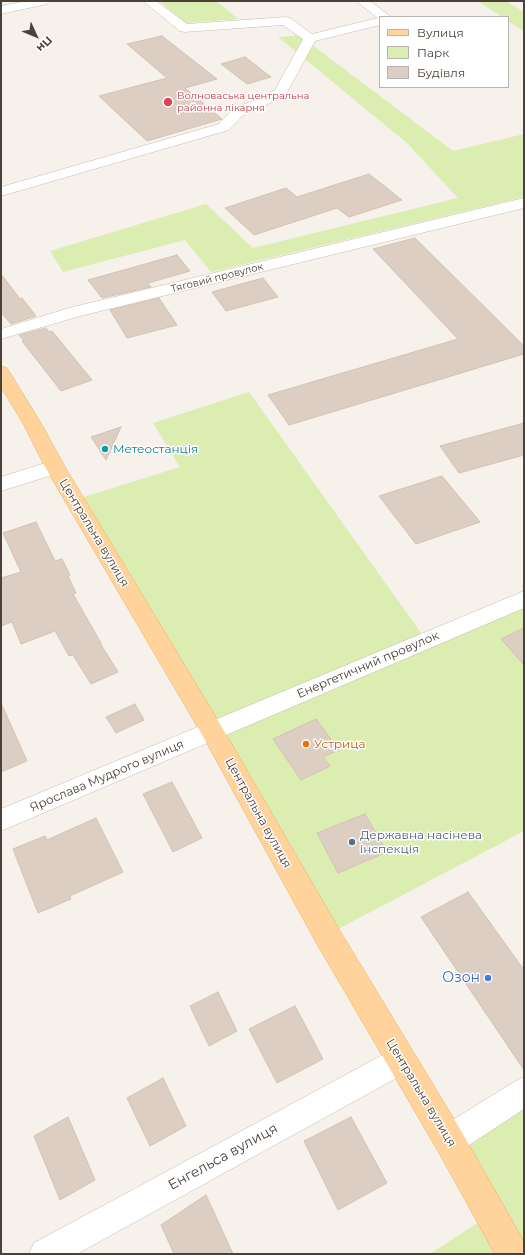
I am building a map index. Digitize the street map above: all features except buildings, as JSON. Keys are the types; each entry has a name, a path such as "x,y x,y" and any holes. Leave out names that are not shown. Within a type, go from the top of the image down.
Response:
{"main road":[{"name":"Центральна вулиця","path":"1,372 55,467 212,731 327,935 449,1140 513,1254"}],"street":[{"path":"1,10 43,1"},
{"path":"149,1 184,28 286,21 310,38"},
{"path":"362,1 384,16"},
{"path":"1,192 224,127 237,113 280,93 310,38 379,21"},
{"name":"Тяговий провулок","path":"1,334 75,312 524,203"},
{"path":"1,484 55,467"},
{"name":"Енергетичний провулок","path":"212,731 524,599"},
{"name":"Ярослава Мудрого вулиця","path":"1,820 212,731"},
{"name":"Енгельса вулиця","path":"45,1254 402,1060"},
{"path":"449,1140 524,1092"}],"green space":[{"path":"159,1 216,1 238,19 185,23"},
{"path":"478,1 506,1 524,12 524,31 509,22 509,16 500,16"},
{"path":"299,35 453,151 524,134 524,197 211,272 185,240 63,272 50,251 206,204 253,248 458,198 407,143 278,37"},
{"path":"249,392 426,640 524,599 524,831 327,935 74,500 180,467 153,423"},
{"path":"524,1092 524,1254 430,1254 491,1214 449,1140"}],"place":[{"name":"Волноваська центральна районна лікарня","path":"168,102"},
{"name":"Метеостанція","path":"105,449"},
{"name":"Устрица","path":"306,744"},
{"name":"Державна насiнева iнспекцiя","path":"352,842"},
{"name":"Озон","path":"488,978"}]}
